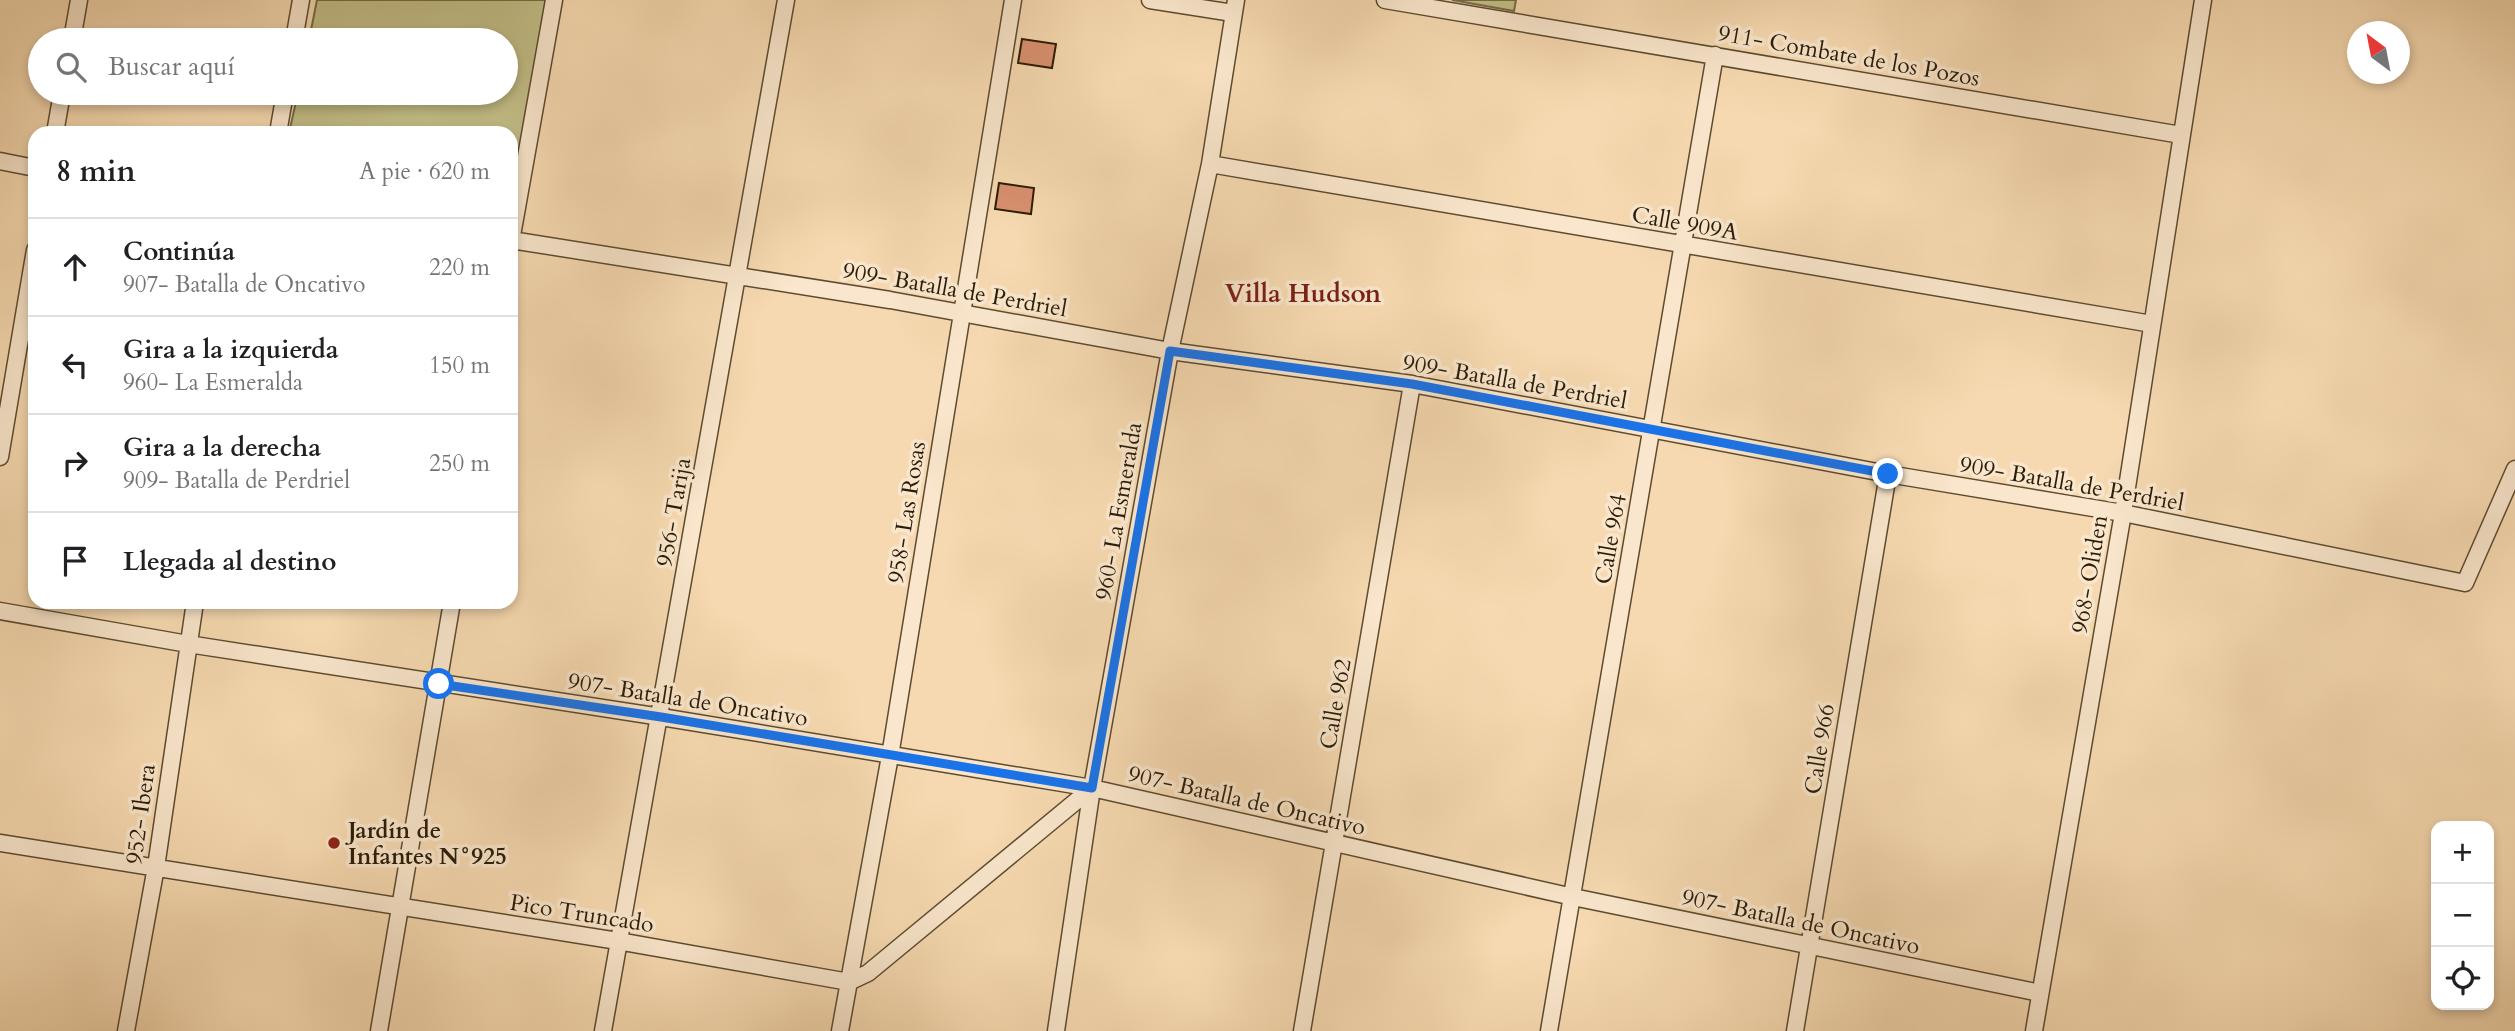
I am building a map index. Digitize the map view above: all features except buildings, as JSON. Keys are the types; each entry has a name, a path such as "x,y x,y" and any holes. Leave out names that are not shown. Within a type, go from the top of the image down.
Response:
{"street":[{"path":"74,28 79,0"},
{"path":"296,28 301,0"},
{"path":"518,201 554,0"},
{"name":"956- Tarija","path":"603,1031 661,717 786,0"},
{"name":"958- Las Rosas","path":"840,1031 890,756 1013,0"},
{"path":"1150,0 1234,7"},
{"name":"911- Combate de los Pozos","path":"1385,0 2181,135"},
{"name":"968- Oliden","path":"2034,1031 2123,513 2203,0"},
{"name":"960- La Esmeralda","path":"1056,1031 1092,788 1170,351 1210,164 1234,7"},
{"name":"Calle 964","path":"1549,1031 1715,55"},
{"path":"56,126 60,105"},
{"path":"279,126 283,105"},
{"path":"0,161 28,167"},
{"name":"Calle 909A","path":"1210,164 2152,324"},
{"name":"909- Batalla de Perdriel","path":"518,241 962,312 1170,351 1412,384 1888,474 2123,513 2465,583 2515,469"},
{"path":"0,457 28,291"},
{"name":"Calle 962","path":"1302,1031 1412,384"},
{"name":"Calle 966","path":"1796,1031 1888,474"},
{"name":"952- Ibera","path":"126,1031 156,867 194,609"},
{"path":"379,1031 451,609"},
{"path":"0,611 188,644"},
{"name":"907- Batalla de Oncativo","path":"188,644 661,717 1092,788 1573,897 2039,993"},
{"path":"849,982 868,973 1092,788"},
{"name":"Pico Truncado","path":"0,843 618,941 849,982"}],"shaded area":[{"path":"317,0 546,0 518,162 518,126 291,126 295,105 518,105 518,28 311,28"},
{"path":"1452,0 1516,0 1514,11"}],"place":[{"name":"Jardín de Infantes N°925","path":"334,843"}],"district":[{"name":"Villa Hudson","path":"1303,293"}],"route":[{"path":"439,684 661,717 1092,788 1170,351 1412,384 1888,474"}]}
